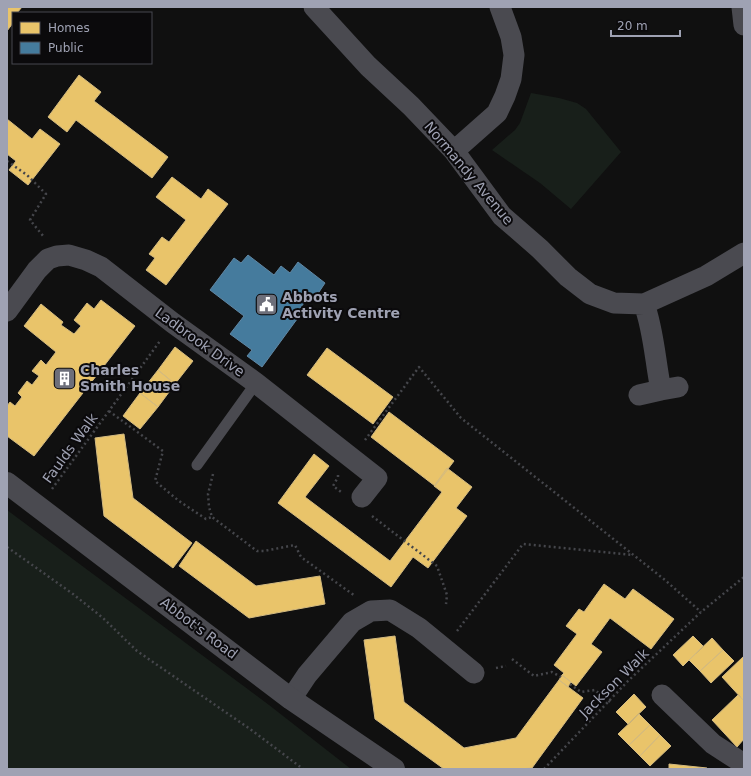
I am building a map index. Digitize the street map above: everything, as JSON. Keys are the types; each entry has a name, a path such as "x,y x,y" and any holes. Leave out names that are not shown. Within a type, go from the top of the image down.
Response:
{"street":[{"name":"Normandy Avenue","path":"314,7 368,66 411,106 454,151 502,216 540,249 568,277 590,294 614,303 644,304 706,276 744,253"},
{"path":"454,151 497,113 511,79 514,55 511,36 500,7"},
{"path":"742,7 744,25"},
{"name":"Ladbrook Drive","path":"57,256 69,255 86,260 101,267 173,323 256,383 377,478 362,497"},
{"path":"7,311 37,270 48,259 57,256"},
{"path":"639,395 669,389 652,336 648,314 644,304"},
{"name":"Abbot's Road","path":"7,483 291,698 394,769"},
{"path":"291,698 307,675 352,622 371,611 390,610 419,628 474,673"},
{"path":"662,695 713,744 744,764"}],"lane":[{"path":"197,465 256,383"}],"path":[{"path":"7,161 27,175 46,194 30,220 43,235 57,256"},
{"name":"Faulds Walk","path":"40,507 173,323"},
{"path":"351,458 419,367 461,418 665,580 701,612"},
{"path":"109,412 163,451 155,481 179,501 206,519 212,517"},
{"path":"208,449 214,458 215,466 208,494 209,507 212,517 257,551 295,545 301,557 356,596"},
{"path":"443,648 471,614 523,544 633,555"},
{"path":"7,547 73,594 103,618 137,651 250,729 303,769"},
{"name":"Jackson Walk","path":"544,769 610,702 628,681 701,612 744,577"},
{"path":"512,659 534,676 552,672 561,677"},
{"path":"570,684 581,692 595,690 610,702"}],"shaded area":[{"path":"531,93 577,103 586,109 621,152 571,209 540,183 492,150 515,130 520,123"},
{"path":"7,510 269,705 351,769 7,769"}],"building: Homes":[{"path":"7,7 22,7 18,12 12,12 12,24 7,31"},
{"path":"79,75 101,92 94,101 168,157 152,178 76,120 67,132 48,117"},
{"path":"7,119 32,139 40,129 60,144 28,185 9,170 16,161 7,154"},
{"path":"172,177 201,199 208,189 228,204 166,285 146,270 155,258 149,254 162,237 169,242 186,220 156,197"},
{"name":"Charles Smith House","path":"101,300 135,326 34,456 7,436 7,406 10,402 15,406 22,397 18,393 27,381 32,385 39,376 32,371 41,360 46,365 56,352 24,326 41,304 63,322 61,325 74,334 81,326 74,320 87,303 94,309"},
{"path":"175,347 193,361 175,384 158,370"},
{"path":"327,348 393,397 373,424 307,375"},
{"path":"158,370 175,384 158,407 140,393"},
{"path":"140,393 158,407 140,429 123,416"},
{"path":"389,412 454,461 435,486 371,437"},
{"path":"124,434 133,498 192,543 173,568 104,516 95,438"},
{"path":"314,454 329,466 305,497 390,561 442,492 434,486 447,468 472,487 456,508 467,516 428,568 413,557 391,587 278,503"},
{"path":"196,541 256,586 320,576 325,604 249,618 179,566"},
{"path":"604,584 625,599 633,589 674,619 651,649 610,618 591,644 602,652 576,686 562,675 564,673 554,665 577,634 566,626 579,609 584,612"},
{"path":"395,636 404,702 464,748 516,738 559,680 583,698 532,768 444,769 375,719 364,640"},
{"path":"693,636 703,646 683,666 673,655"},
{"path":"712,638 723,650 700,671 689,660"},
{"path":"723,650 734,661 711,683 700,671"},
{"path":"744,656 744,701 722,677"},
{"path":"562,675 571,682 568,687 559,680"},
{"path":"634,694 646,707 628,724 616,712"},
{"path":"738,695 744,701 744,739 737,747 712,720"},
{"path":"639,714 650,725 629,745 618,734"},
{"path":"650,725 660,735 640,756 629,745"},
{"path":"660,735 671,746 650,766 640,756"},
{"path":"669,764 707,768 707,769 669,769"}],"building: Public":[{"name":"Abbots Activity Centre","path":"248,255 274,275 281,266 290,273 298,262 325,283 315,298 311,294 297,312 300,315 262,367 247,356 252,350 230,334 244,316 210,290 234,258 241,263"}],"place":[{"name":"Abbots Activity Centre","path":"266,305"},
{"name":"Charles Smith House","path":"65,378"}]}
